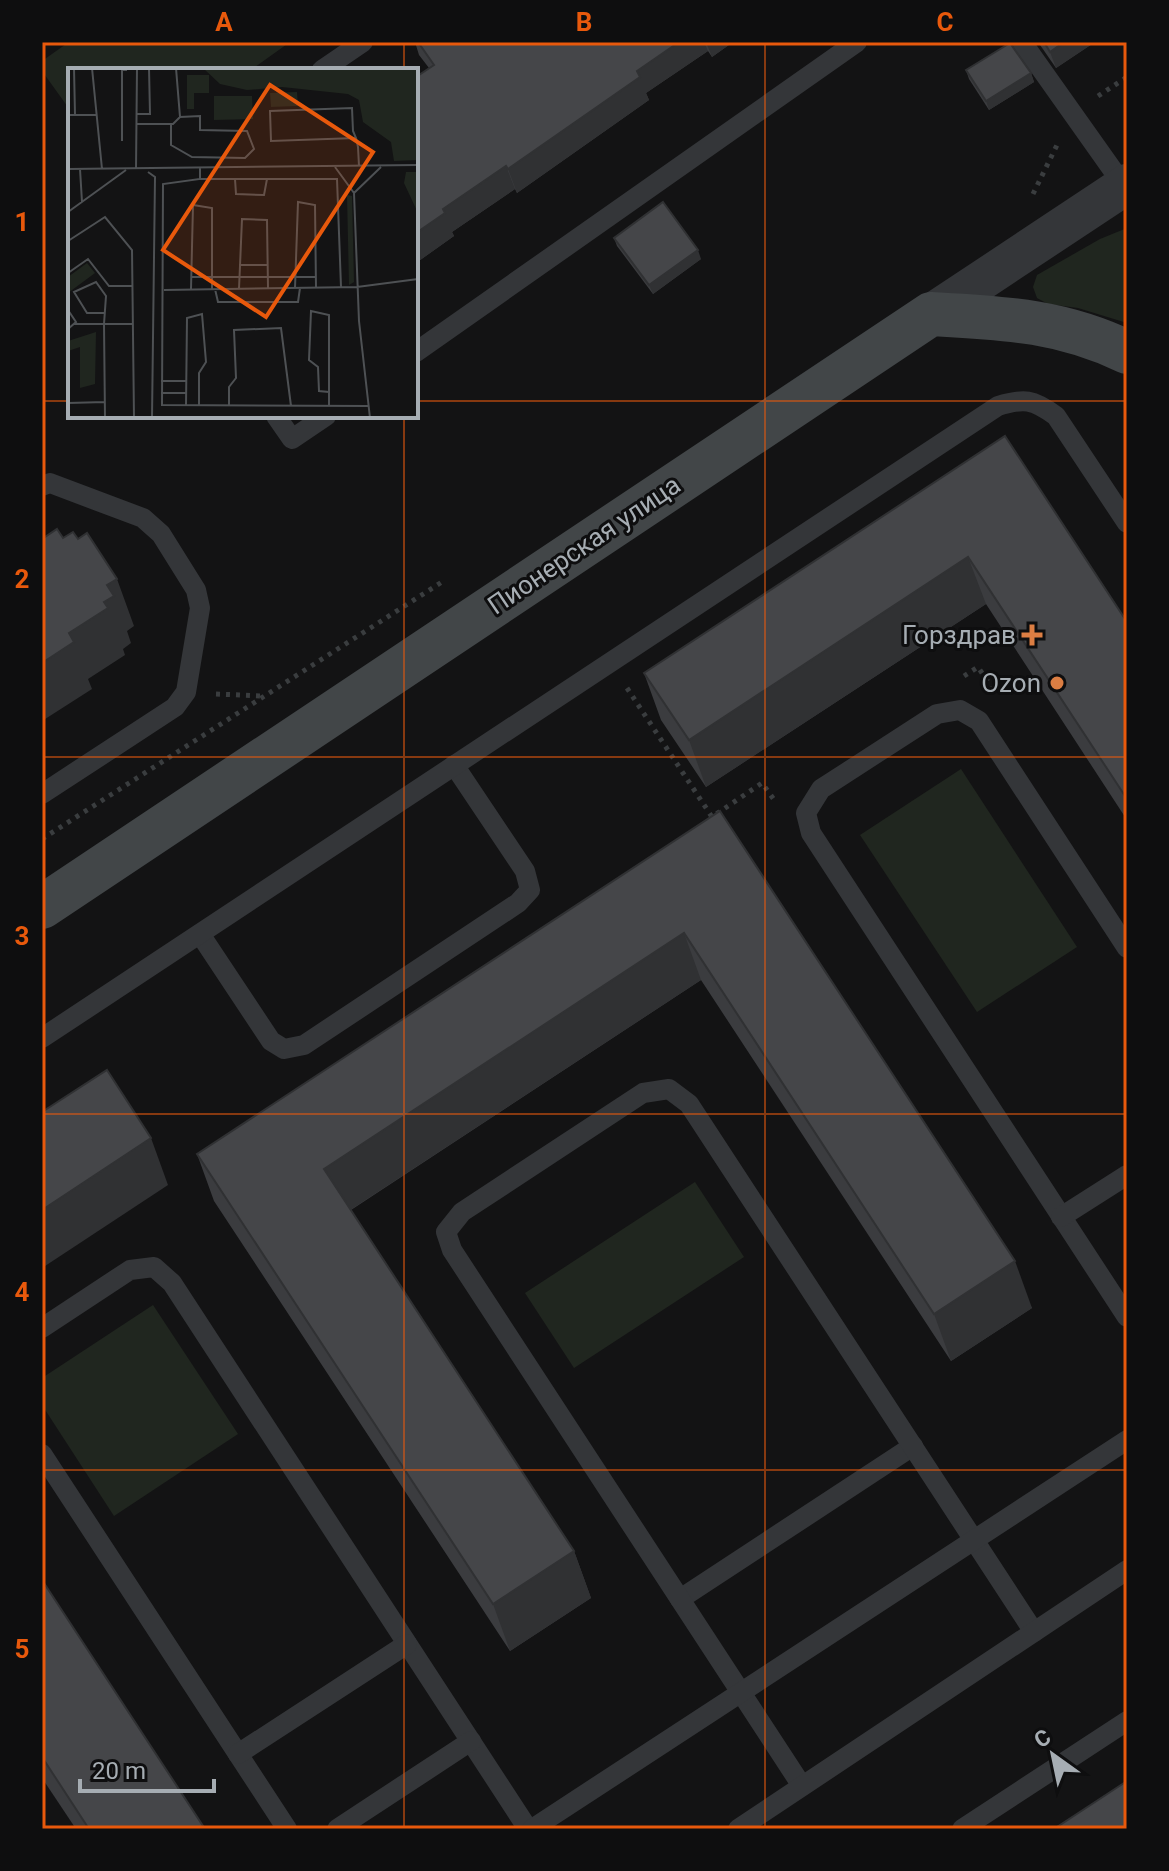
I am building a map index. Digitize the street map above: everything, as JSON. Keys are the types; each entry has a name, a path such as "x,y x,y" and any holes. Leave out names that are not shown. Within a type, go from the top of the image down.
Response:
{"street":[{"name":"Пионерская улица","path":"42,907 1126,185"},
{"path":"931,314 1048,324 1102,340 1127,352"}],"lane":[{"path":"325,68 363,42"},
{"path":"418,351 857,42"},
{"path":"1022,42 1126,185"},
{"path":"42,1038 998,406 1019,400 1040,404 1056,416 1127,523"},
{"path":"277,418 292,439 323,418"},
{"path":"42,486 50,483 143,518 161,534 196,590 200,608 186,692 175,707 42,794"},
{"path":"1126,1313 811,833 806,813 821,789 937,714 960,710 979,721 1127,948"},
{"path":"200,934 271,1041 284,1049 304,1045 493,920 518,903 530,890 525,871 454,765"},
{"path":"802,1786 452,1250 446,1232 462,1212 475,1203 643,1093 669,1089 689,1104 1034,1632"},
{"path":"1061,1217 1127,1175"},
{"path":"42,1328 130,1270 154,1267 172,1283 530,1829 1127,1440"},
{"path":"680,1599 913,1446"},
{"path":"42,1454 287,1829"},
{"path":"738,1829 1127,1570"},
{"path":"238,1754 407,1644"},
{"path":"962,1829 1127,1721"},
{"path":"337,1829 471,1741"}],"path":[{"path":"1032,195 1074,113 1127,77"},
{"path":"42,839 451,576"},
{"path":"953,684 978,667 996,694"},
{"path":"621,679 712,817 762,783 774,801 787,793"},
{"path":"186,692 263,696"}],"shaded area":[{"path":"69,42 290,42 254,68 68,68 68,107 42,71 42,61"},
{"path":"1127,228 1127,323 1078,308 1048,304 1037,298 1033,287 1037,275 1100,239"},
{"path":"961,769 1077,947 977,1012 860,835"},
{"path":"695,1182 744,1257 574,1368 525,1293"},
{"path":"153,1305 238,1434 114,1516 42,1405 42,1378"}],"building":[{"path":"418,42 679,42 637,71 640,77 508,169 506,166 443,209 445,213 418,232 418,76 434,65"},
{"path":"1044,42 1064,42 1050,52"},
{"path":"1010,43 1031,73 986,101 966,70"},
{"path":"663,202 698,250 649,285 614,238"},
{"path":"1005,436 1127,622 1127,799 968,557 689,740 644,673"},
{"path":"57,529 63,538 73,532 78,539 87,533 117,579 107,585 114,596 104,602 108,608 69,633 74,642 42,663 42,539"},
{"path":"720,811 1015,1261 934,1314 684,933 324,1169 574,1551 493,1604 197,1154"},
{"path":"107,1070 151,1138 42,1210 42,1112"},
{"path":"42,1580 205,1829 89,1829 42,1757"},
{"path":"1127,1781 1127,1829 1054,1829"}],"place":[{"name":"Горздрав","path":"1032,635"},
{"name":"Ozon","path":"1057,683"}]}
